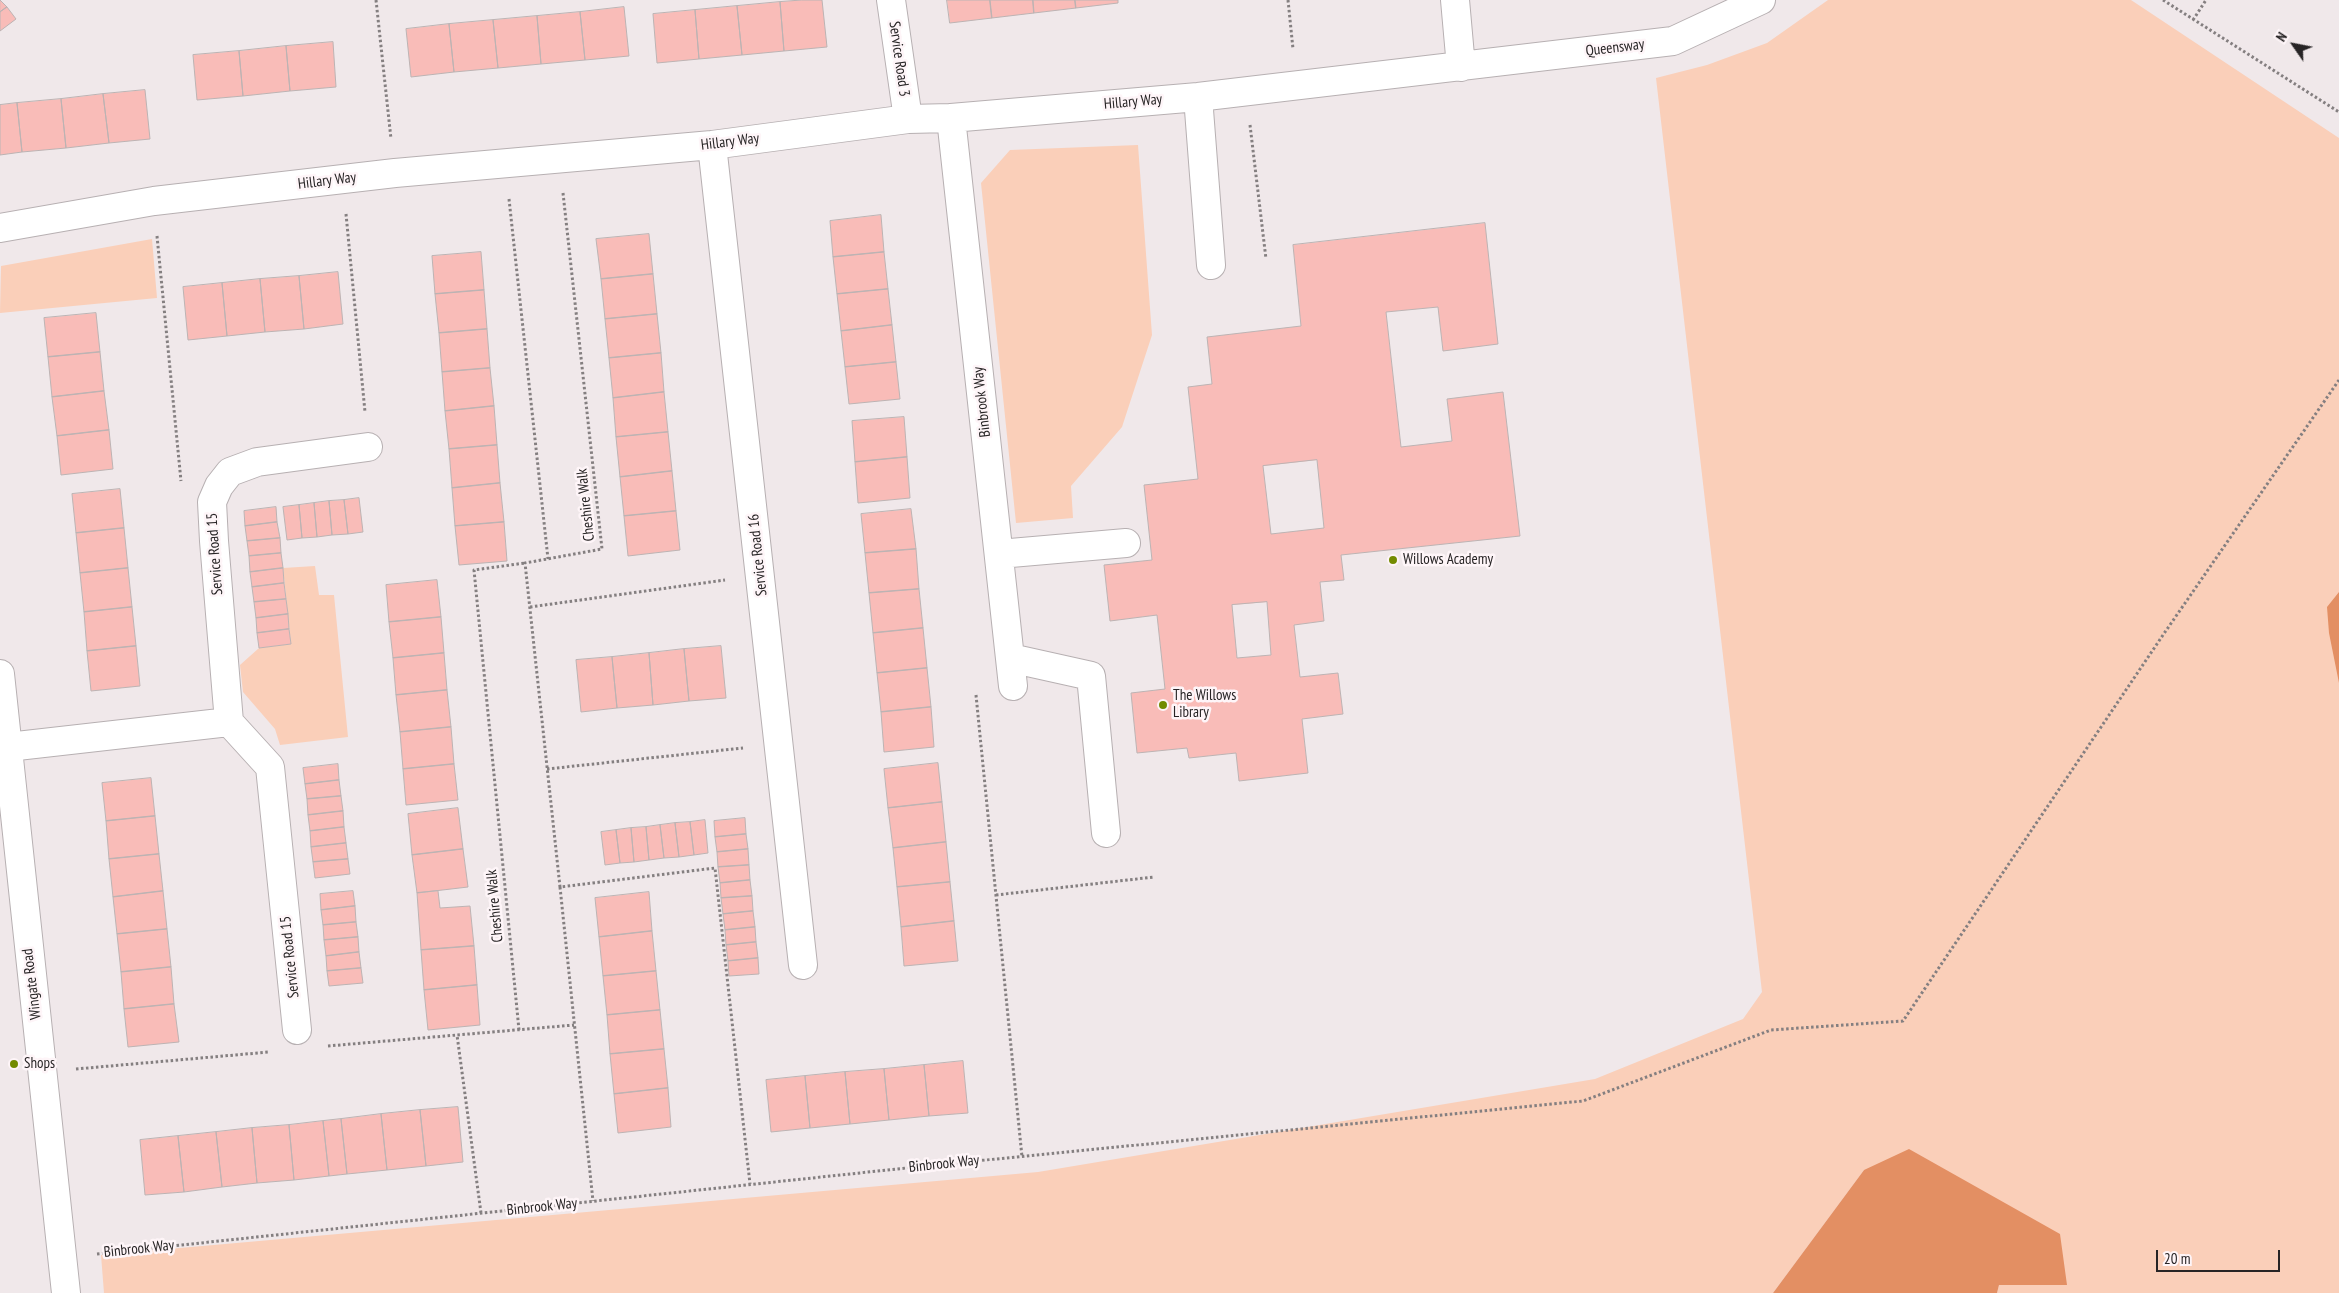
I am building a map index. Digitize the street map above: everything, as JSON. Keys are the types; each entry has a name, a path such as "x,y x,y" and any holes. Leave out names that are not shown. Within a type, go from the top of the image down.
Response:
{"street":[{"name":"Service Road 3","path":"891,0 908,119"},
{"path":"1455,0 1461,68"},
{"name":"Queensway","path":"1461,68 1673,41 1761,0"},
{"name":"Hillary Way","path":"0,228 154,201 395,173 712,145 908,119 951,118 1198,97 1461,68"},
{"path":"1198,97 1211,265"},
{"name":"Binbrook Way","path":"951,118 1013,686"},
{"name":"Service Road 16","path":"712,145 804,965"},
{"name":"Service Road 15","path":"297,1030 270,767 229,722 212,502 219,486 230,472 257,462 368,447"},
{"path":"999,554 1126,544"},
{"path":"1010,658 1091,676 1106,833"},
{"name":"Wingate Road","path":"0,674 8,747 11,904 42,1072 66,1293"},
{"path":"8,747 229,722"}],"path":[{"path":"376,0 395,173"},
{"path":"1288,0 1296,85"},
{"path":"2163,0 2339,112"},
{"path":"2193,20 2206,0"},
{"path":"1246,91 1266,259"},
{"name":"Cheshire Walk","path":"548,559 602,549 560,159"},
{"path":"505,163 548,559 525,563 593,1201"},
{"path":"343,179 368,447"},
{"path":"154,201 182,488"},
{"name":"Binbrook Way","path":"62,1258 750,1184 1584,1102 1771,1030 1902,1021 2163,635 2339,380"},
{"name":"Cheshire Walk","path":"518,1030 474,570 525,563"},
{"path":"530,607 760,575"},
{"path":"548,770 779,744"},
{"path":"560,886 715,868 750,1184"},
{"path":"996,895 1154,877"},
{"path":"319,1047 574,1025"},
{"path":"457,1035 481,1213"},
{"path":"42,1072 270,1052"}],"shaded area":[{"path":"1828,0 2131,0 2339,138 2339,1293 1997,1293 1999,1285 1864,1170 1773,1293 104,1293 101,1255 1038,1172 1595,1079 1743,1019 1762,992 1656,78 1707,65 1767,43"},
{"path":"1138,145 1152,335 1122,427 1071,486 1073,518 1016,523 981,183 1010,150"},
{"path":"152,239 157,298 0,313 1,266"},
{"path":"315,566 319,595 334,595 348,737 280,745 275,729 243,692 240,665 259,648 291,644 283,568"},
{"path":"2339,592 2339,683 2329,633 2327,607"},
{"path":"1909,1149 2060,1234 2067,1285 1999,1285 1997,1293 1773,1293 1864,1170"}],"building":[{"path":"0,0 7,7 0,12"},
{"path":"822,0 827,47 784,51 780,2"},
{"path":"947,0 990,0 992,18 950,23"},
{"path":"990,0 1033,0 1034,13 992,18"},
{"path":"1033,0 1075,0 1076,8 1034,13"},
{"path":"1075,0 1118,0 1118,3 1076,8"},
{"path":"780,2 784,51 742,55 737,6"},
{"path":"737,6 742,55 699,59 695,10"},
{"path":"7,7 16,19 0,31 0,12"},
{"path":"624,7 629,56 585,60 580,12"},
{"path":"695,10 699,59 657,63 653,14"},
{"path":"580,12 585,60 541,64 537,16"},
{"path":"537,16 541,64 498,68 493,20"},
{"path":"493,20 498,68 454,72 449,24"},
{"path":"449,24 454,72 411,77 406,29"},
{"path":"333,42 336,87 290,91 286,46"},
{"path":"286,46 290,91 243,96 239,51"},
{"path":"239,51 243,96 197,100 193,55"},
{"path":"145,90 150,139 109,143 103,94"},
{"path":"103,94 109,143 66,148 61,99"},
{"path":"61,99 66,148 22,152 17,103"},
{"path":"17,103 22,152 0,155 0,105"},
{"path":"881,215 884,252 833,257 830,221"},
{"path":"1485,223 1498,344 1443,351 1438,307 1386,312 1401,447 1452,441 1447,399 1503,392 1520,536 1341,555 1344,580 1320,582 1324,621 1294,625 1300,677 1338,673 1343,714 1302,719 1308,773 1239,781 1236,753 1189,758 1187,748 1137,753 1131,693 1165,689 1157,615 1110,621 1104,565 1152,560 1144,485 1198,479 1188,387 1212,384 1207,337 1301,326 1293,245","holes":["1317,460 1324,528 1271,534 1263,466","1267,602 1271,655 1237,658 1232,605"]},
{"path":"649,234 653,274 601,279 596,239"},
{"path":"481,252 484,290 435,294 432,256"},
{"path":"884,252 888,289 837,294 833,257"},
{"path":"338,272 343,324 304,329 299,276"},
{"path":"653,274 657,314 605,319 601,279"},
{"path":"299,276 304,329 265,332 260,279"},
{"path":"260,279 265,332 227,336 222,283"},
{"path":"222,283 227,336 188,340 183,287"},
{"path":"888,289 892,325 841,331 837,294"},
{"path":"484,290 487,329 439,333 435,294"},
{"path":"96,313 100,352 48,357 44,318"},
{"path":"657,314 661,353 609,358 605,319"},
{"path":"892,325 896,362 845,367 841,331"},
{"path":"487,329 490,368 442,372 439,333"},
{"path":"100,352 104,391 52,397 48,357"},
{"path":"661,353 664,392 613,398 609,358"},
{"path":"896,362 900,399 849,404 845,367"},
{"path":"490,368 494,406 445,411 442,372"},
{"path":"104,391 109,430 57,436 52,397"},
{"path":"664,392 668,432 616,437 613,398"},
{"path":"494,406 497,445 449,449 445,411"},
{"path":"904,417 907,457 855,462 852,421"},
{"path":"109,430 113,469 61,475 57,436"},
{"path":"668,432 672,471 620,477 616,437"},
{"path":"497,445 500,483 452,488 449,449"},
{"path":"907,457 910,498 858,503 855,462"},
{"path":"672,471 676,511 624,516 620,477"},
{"path":"500,483 504,522 455,526 452,488"},
{"path":"120,489 124,528 76,533 72,494"},
{"path":"359,498 363,532 348,534 344,500"},
{"path":"344,500 348,534 332,535 329,501"},
{"path":"329,501 332,535 317,537 314,503"},
{"path":"314,503 317,537 302,538 299,505"},
{"path":"299,505 302,538 287,540 283,507"},
{"path":"276,507 277,522 245,526 244,511"},
{"path":"911,509 916,549 865,553 861,514"},
{"path":"676,511 680,550 628,556 624,516"},
{"path":"277,522 280,538 247,541 245,526"},
{"path":"504,522 507,561 459,565 455,526"},
{"path":"124,528 128,568 80,573 76,533"},
{"path":"280,538 281,553 249,556 247,541"},
{"path":"916,549 919,589 869,593 865,553"},
{"path":"281,553 283,568 250,572 249,556"},
{"path":"128,568 132,607 84,612 80,573"},
{"path":"283,568 284,583 252,587 250,572"},
{"path":"437,580 441,617 389,622 386,585"},
{"path":"284,583 286,599 254,602 252,587"},
{"path":"919,589 923,628 873,633 869,593"},
{"path":"286,599 288,614 256,618 254,602"},
{"path":"132,607 136,646 87,651 84,612"},
{"path":"288,614 289,629 257,633 256,618"},
{"path":"441,617 444,653 393,658 389,622"},
{"path":"923,628 927,668 877,673 873,633"},
{"path":"289,629 291,644 259,648 257,633"},
{"path":"136,646 140,686 91,691 87,651"},
{"path":"721,646 726,698 689,701 684,649"},
{"path":"684,649 689,701 653,705 649,653"},
{"path":"444,653 447,690 396,695 393,658"},
{"path":"649,653 653,705 617,708 612,657"},
{"path":"612,657 617,708 581,712 576,660"},
{"path":"927,668 931,707 881,712 877,673"},
{"path":"447,690 451,727 400,732 396,695"},
{"path":"931,707 934,747 884,752 881,712"},
{"path":"451,727 454,764 403,769 400,732"},
{"path":"938,763 942,802 888,808 884,769"},
{"path":"338,764 339,780 305,784 303,768"},
{"path":"454,764 458,800 406,805 403,769"},
{"path":"151,778 155,816 106,821 102,783"},
{"path":"339,780 341,796 307,799 305,784"},
{"path":"341,796 343,811 308,815 307,799"},
{"path":"942,802 946,842 893,848 888,808"},
{"path":"458,808 463,849 412,855 408,814"},
{"path":"343,811 344,827 310,831 308,815"},
{"path":"155,816 159,854 109,859 106,821"},
{"path":"745,818 746,834 715,837 714,821"},
{"path":"705,820 708,853 694,855 690,822"},
{"path":"690,822 694,855 679,857 675,823"},
{"path":"675,823 679,857 664,858 660,825"},
{"path":"660,825 664,858 649,860 646,827"},
{"path":"344,827 346,843 311,847 310,831"},
{"path":"646,827 649,860 634,862 631,828"},
{"path":"631,828 634,862 620,863 616,830"},
{"path":"616,830 620,863 605,865 601,832"},
{"path":"746,834 748,849 717,852 715,837"},
{"path":"946,842 950,882 897,887 893,848"},
{"path":"346,843 348,859 313,862 311,847"},
{"path":"463,849 468,887 417,893 412,855"},
{"path":"748,849 749,865 718,867 717,852"},
{"path":"159,854 163,891 113,897 109,859"},
{"path":"348,859 350,874 315,878 313,862"},
{"path":"749,865 750,880 720,883 718,867"},
{"path":"750,880 752,896 721,898 720,883"},
{"path":"950,882 954,921 901,927 897,887"},
{"path":"163,891 167,929 117,934 113,897"},
{"path":"353,891 355,906 321,910 320,894"},
{"path":"438,891 440,908 470,906 474,946 421,950 417,893"},
{"path":"649,892 652,931 599,937 595,898"},
{"path":"752,896 753,911 723,914 721,898"},
{"path":"355,906 356,922 323,925 321,910"},
{"path":"753,911 755,927 725,930 723,914"},
{"path":"954,921 958,961 904,966 901,927"},
{"path":"356,922 358,937 324,940 323,925"},
{"path":"755,927 756,942 726,945 725,930"},
{"path":"167,929 171,967 121,972 117,934"},
{"path":"652,931 656,971 603,976 599,937"},
{"path":"358,937 359,952 326,956 324,940"},
{"path":"756,942 758,958 728,961 726,945"},
{"path":"474,946 477,985 424,990 421,950"},
{"path":"359,952 361,968 327,971 326,956"},
{"path":"758,958 759,974 729,976 728,961"},
{"path":"171,967 174,1004 124,1009 121,972"},
{"path":"361,968 363,983 329,986 327,971"},
{"path":"656,971 660,1010 607,1015 603,976"},
{"path":"477,985 480,1025 428,1030 424,990"},
{"path":"174,1004 179,1042 128,1047 124,1009"},
{"path":"660,1010 664,1049 610,1054 607,1015"},
{"path":"664,1049 668,1088 614,1094 610,1054"},
{"path":"963,1061 968,1113 929,1116 924,1065"},
{"path":"924,1065 929,1116 889,1120 884,1069"},
{"path":"884,1069 889,1120 850,1124 845,1072"},
{"path":"845,1072 850,1124 810,1128 805,1076"},
{"path":"805,1076 810,1128 771,1132 766,1080"},
{"path":"668,1088 671,1127 618,1133 614,1094"},
{"path":"458,1107 463,1162 426,1166 420,1110"},
{"path":"420,1110 426,1166 387,1170 381,1114"},
{"path":"381,1114 387,1170 347,1174 341,1119"},
{"path":"341,1119 347,1174 329,1176 323,1121"},
{"path":"323,1121 329,1176 294,1180 289,1125"},
{"path":"289,1125 294,1180 257,1183 252,1128"},
{"path":"252,1128 257,1183 222,1187 216,1132"},
{"path":"216,1132 222,1187 184,1192 178,1136"},
{"path":"178,1136 184,1192 145,1195 140,1140"}],"place":[{"name":"Willows Academy","path":"1393,560"},
{"name":"The Willows Library","path":"1163,705"},
{"name":"Shops","path":"14,1064"}]}
